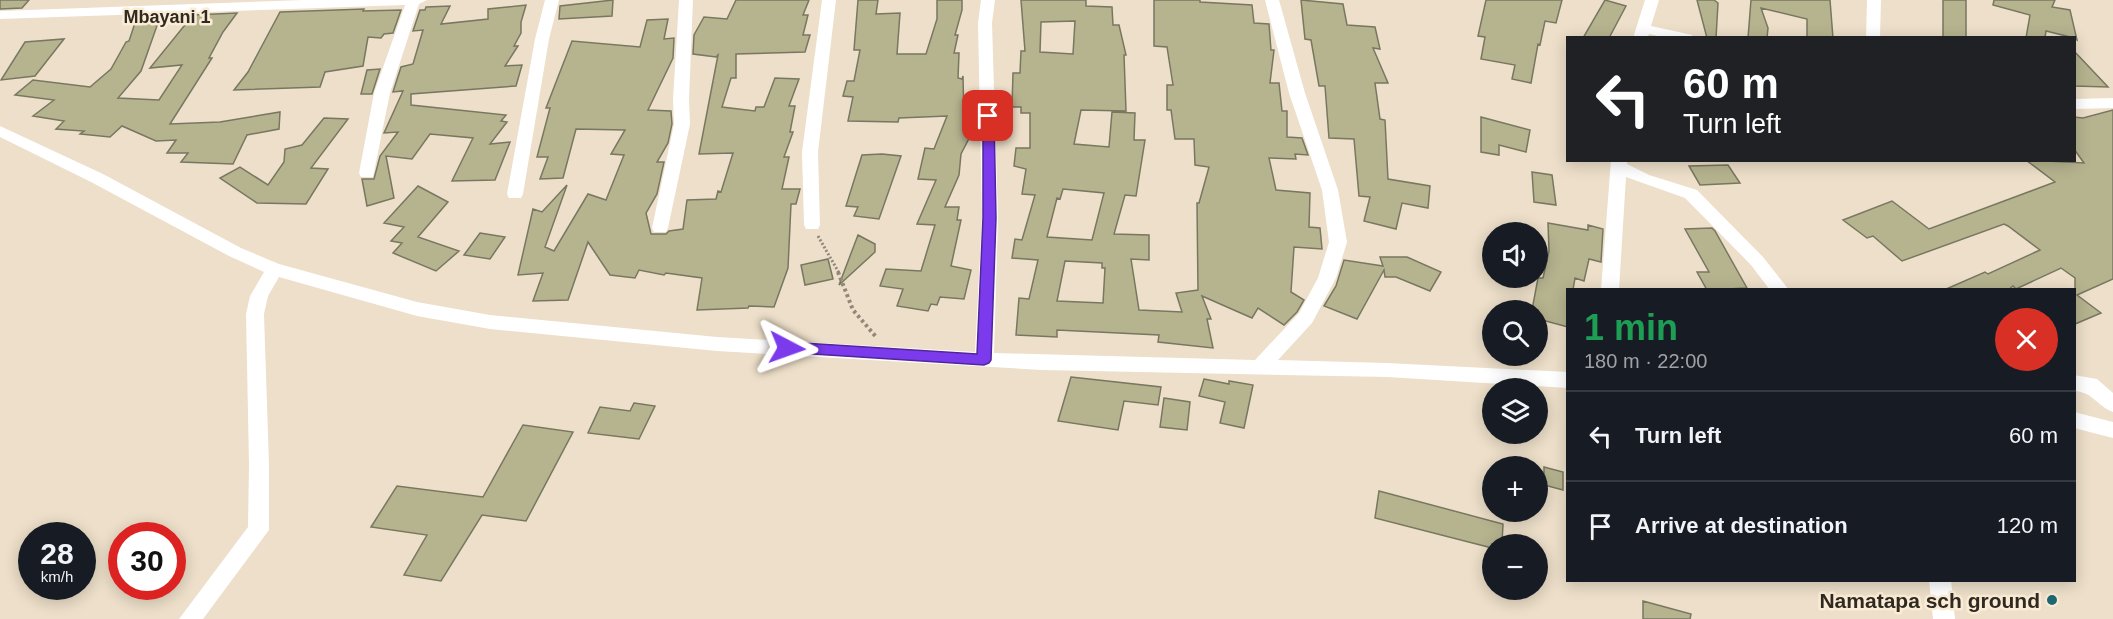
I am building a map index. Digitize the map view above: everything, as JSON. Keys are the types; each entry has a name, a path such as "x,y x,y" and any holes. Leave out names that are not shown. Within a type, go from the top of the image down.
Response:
{"street":[{"path":"367,173 382,93 413,0"},
{"path":"0,15 126,5 420,0"},
{"path":"515,194 542,39 552,0"},
{"path":"660,228 681,124 686,0"},
{"path":"812,225 810,152 829,0"},
{"path":"984,360 990,218 985,23 988,0"},
{"path":"1259,369 1306,318 1327,278 1338,242 1330,190 1297,93 1272,0"},
{"path":"1652,0 1642,33 1669,36"},
{"path":"1873,36 1874,0"},
{"path":"2076,104 2113,103"},
{"path":"0,131 97,178 236,252 274,269 394,304 489,321 717,344 892,355 1140,367 1387,370 1566,380"},
{"path":"1610,288 1619,164 1643,179 1691,194 1757,261 1778,288"},
{"path":"190,619 258,530 259,465 255,314 259,296 274,269"},
{"path":"2076,383 2090,384 2113,404"},
{"path":"2076,421 2113,430"},
{"path":"1940,582 1944,619"}],"path":[{"path":"812,225 837,268 853,310 892,355"}],"building":[{"path":"0,0 29,0 22,8 0,9"},
{"path":"613,0 612,16 559,19 560,6"},
{"path":"736,0 809,0 803,15 808,15 803,35 810,35 805,52 736,54 736,78 731,78 722,107 755,111 756,107 764,107 775,78 799,79 789,106 795,106 790,132 793,132 784,157 789,157 782,189 800,189 796,204 791,204 788,268 774,307 749,306 748,308 697,310 702,278 666,273 664,275 639,270 635,278 610,275 588,242 568,300 533,301 543,273 518,275 533,209 542,212 567,185 545,247 554,251 588,194 606,200 624,155 611,154 625,130 576,129 563,178 540,179 548,157 537,157 550,108 546,108 572,41 640,47 647,20 668,19 664,39 674,38 673,58 648,110 671,111 672,124 668,143 657,162 664,162 657,194 646,213 651,234 666,234 669,231 683,229 687,200 716,199 718,191 721,192 733,153 699,154 718,55 716,57 693,54 694,35 704,17 727,19"},
{"path":"858,0 878,0 876,14 900,13 897,54 926,54 937,19 937,0 962,0 954,53 959,53 958,78 962,79 963,76 964,121 977,123 961,154 959,175 945,207 959,207 957,220 961,220 951,266 971,270 964,299 940,297 937,305 931,304 928,311 897,306 903,289 880,286 886,269 921,271 935,225 917,224 936,180 918,179 925,148 934,149 947,116 899,118 898,122 848,121 853,97 843,96 847,81 854,81 860,50 854,50"},
{"path":"1021,0 1086,0 1086,6 1112,7 1113,25 1119,25 1126,55 1124,55 1126,111 1081,110 1074,144 1109,147 1112,112 1135,113 1134,140 1145,140 1136,196 1125,195 1114,234 1149,235 1149,260 1131,259 1139,310 1182,312 1176,293 1198,290 1197,203 1199,203 1209,167 1195,165 1194,139 1175,139 1171,110 1167,110 1167,85 1173,85 1167,47 1154,46 1154,0 1200,0 1200,2 1252,5 1254,23 1269,24 1271,50 1274,50 1270,83 1279,83 1282,111 1287,111 1287,137 1302,138 1308,155 1295,154 1296,159 1269,158 1276,190 1310,193 1309,227 1320,228 1322,249 1294,247 1291,292 1304,300 1297,312 1284,325 1258,308 1252,318 1202,296 1211,319 1207,319 1213,348 1158,342 1159,335 1057,330 1057,337 1016,335 1019,298 1029,299 1038,260 1012,258 1015,239 1022,240 1035,195 1022,194 1026,169 1014,166 1016,148 1030,148 1030,113 1021,113 1021,107 1012,107 1013,73 1020,73 1021,51 1025,51","holes":["1075,21 1073,54 1040,52 1041,22","1063,189 1104,193 1092,240 1047,237 1057,198 1060,199","1065,261 1102,263 1102,268 1105,268 1103,303 1057,301"]},
{"path":"1301,0 1343,4 1347,25 1375,27 1380,49 1373,48 1388,83 1375,83 1380,119 1385,120 1388,179 1430,186 1428,208 1402,203 1396,229 1364,221 1370,197 1359,196 1354,139 1329,138 1325,86 1319,86 1311,40 1305,39"},
{"path":"1486,0 1562,0 1556,23 1545,21 1531,83 1512,79 1515,65 1481,59 1485,37 1478,36"},
{"path":"1605,0 1626,6 1610,36 1584,36"},
{"path":"1697,0 1714,0 1718,3 1716,36 1706,36"},
{"path":"1751,0 1830,0 1833,36 1807,36 1807,19 1761,8 1768,28 1767,36 1748,36"},
{"path":"1943,0 1966,0 1966,36 1943,36"},
{"path":"1994,0 2055,0 2052,7 2070,10 2077,40 2076,36 2046,31 2045,36 2026,36 2030,15 1993,5"},
{"path":"526,5 521,22 521,33 514,46 518,46 505,66 522,65 516,86 411,94 411,105 506,115 501,121 507,122 490,144 510,142 495,180 452,181 473,138 430,134 412,159 386,156 394,198 367,206 362,179 374,179 380,156 398,132 384,133 403,91 393,92 401,67 413,64 423,30 413,31 420,10 425,10 426,7 450,6 441,24 488,19 488,9"},
{"path":"364,9 363,11 401,10 393,33 384,34 381,38 368,37 363,66 325,72 320,87 234,90 248,72 280,12"},
{"path":"237,13 223,32 209,58 212,58 170,124 220,122 280,112 279,129 247,135 233,164 181,162 188,153 167,153 176,140 156,141 122,126 110,137 80,134 84,131 56,129 64,121 33,116 54,100 15,95 33,80 90,87 111,69 126,42 129,41 135,23 159,20 141,71 118,98 159,100 182,65 150,68 193,15"},
{"path":"64,39 35,76 1,80 25,42"},
{"path":"2076,53 2108,87 2076,86"},
{"path":"380,69 372,94 361,94 367,70"},
{"path":"2113,110 2113,279 2077,295 2101,313 2076,324 2075,278 2061,268 2018,288 2013,286 2010,288 1949,288 1985,272 1988,274 2040,250 2004,224 1902,261 1873,236 1867,238 1843,220 1892,201 1929,229 2055,182 2029,162 2084,163 2076,152 2076,117 2083,118"},
{"path":"1481,117 1530,130 1526,152 1499,145 1499,155 1481,152"},
{"path":"324,118 348,119 311,168 328,169 306,204 257,203 220,178 240,167 268,185 284,162 285,149 302,145"},
{"path":"862,155 901,156 879,219 854,216 858,207 846,206"},
{"path":"1728,165 1740,183 1700,185 1689,166"},
{"path":"1532,172 1552,175 1556,205 1534,202"},
{"path":"418,186 448,202 418,237 459,251 436,271 393,253 402,243 391,241 404,227 384,223"},
{"path":"1548,223 1588,230 1588,225 1603,229 1601,262 1589,259 1584,281 1575,278 1573,288 1566,288 1566,326 1548,322 1548,300 1534,300 1536,288 1548,288"},
{"path":"1712,228 1747,288 1706,288 1697,272 1709,272 1685,229"},
{"path":"480,233 505,237 490,259 464,255"},
{"path":"858,235 875,244 875,252 839,285"},
{"path":"1380,257 1407,257 1441,272 1430,291 1396,277 1385,277 1384,270 1357,319 1324,306 1336,286 1344,260 1383,266"},
{"path":"828,259 833,279 805,285 801,265"},
{"path":"1071,377 1161,387 1158,405 1124,401 1118,430 1058,421"},
{"path":"1204,379 1229,384 1229,381 1253,385 1244,428 1220,423 1225,402 1199,396"},
{"path":"1164,398 1190,402 1187,430 1160,427"},
{"path":"634,403 655,406 639,439 588,433 600,407 630,411"},
{"path":"523,425 573,432 526,521 482,515 441,581 404,575 427,535 371,527 397,486 483,497"},
{"path":"1548,468 1563,472 1563,490 1548,486"},
{"path":"1379,491 1482,518 1482,522 1503,524 1502,534 1482,534 1482,545 1375,518"},
{"path":"1643,601 1691,614 1690,619 1643,619"}],"place":[{"name":"Namatapa sch ground","path":"2052,600"}],"district":[{"name":"Mbayani 1","path":"167,17"}],"route":[{"path":"787,348 984,360 990,218 988,116"}]}
